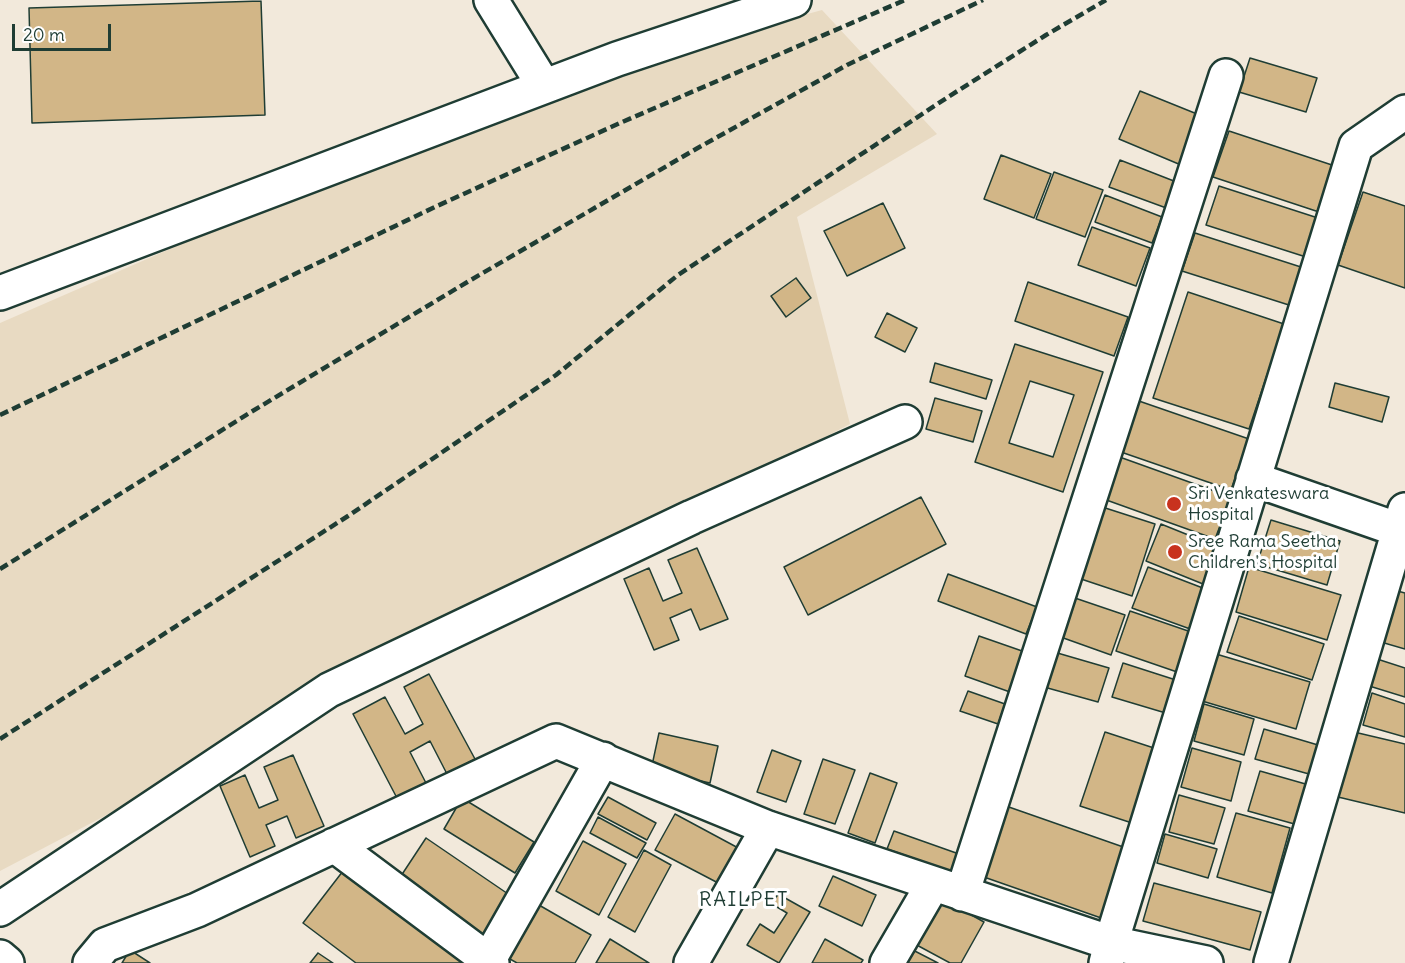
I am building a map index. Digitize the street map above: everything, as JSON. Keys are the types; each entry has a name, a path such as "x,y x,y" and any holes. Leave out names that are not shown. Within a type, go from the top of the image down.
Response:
{"street":[{"path":"491,0 544,86"},
{"path":"0,293 617,59 794,0"},
{"path":"887,963 947,889 1226,76"},
{"path":"1109,953 1356,146 1405,112"},
{"path":"0,909 329,690 692,518 905,422"},
{"path":"1253,480 1403,524 1271,963"},
{"path":"90,963 105,945 196,910 556,741 768,828 947,889 1109,953 1206,963"},
{"path":"334,845 489,962 603,759"},
{"path":"691,963 768,828"},
{"path":"0,957 7,963"}],"shaded area":[{"path":"822,10 937,134 797,217 850,424 0,871 0,323 544,86"}],"building":[{"path":"261,1 265,115 32,123 29,8"},
{"path":"1250,58 1317,78 1306,112 1239,92"},
{"path":"1140,91 1202,116 1181,165 1119,139"},
{"path":"1229,131 1335,166 1319,212 1213,177"},
{"path":"1001,155 1051,174 1034,218 984,199"},
{"path":"1120,160 1179,183 1169,209 1109,187"},
{"path":"1054,172 1103,190 1085,237 1036,219"},
{"path":"1219,186 1318,218 1306,257 1206,225"},
{"path":"1363,192 1405,206 1405,288 1338,265"},
{"path":"1105,195 1162,217 1152,243 1095,222"},
{"path":"883,203 905,248 847,276 824,231"},
{"path":"1092,227 1150,248 1136,286 1078,265"},
{"path":"1195,233 1304,268 1292,306 1182,271"},
{"path":"796,278 811,298 786,317 771,296"},
{"path":"1028,282 1128,317 1114,356 1015,321"},
{"path":"1188,292 1284,324 1249,429 1153,398"},
{"path":"887,313 917,328 905,352 875,337"},
{"path":"1015,344 1103,372 1063,492 975,462","holes":["1030,381 1074,395 1053,457 1009,443"]},
{"path":"935,363 992,380 986,399 930,382"},
{"path":"1335,383 1389,397 1382,422 1329,407"},
{"path":"935,398 982,411 973,442 926,429"},
{"path":"1136,400 1249,439 1231,490 1118,451"},
{"path":"1114,455 1231,497 1215,539 1098,497"},
{"path":"921,497 946,544 808,615 784,567"},
{"path":"1096,505 1155,524 1132,596 1072,576"},
{"path":"1271,520 1340,541 1327,585 1257,564"},
{"path":"1161,524 1223,549 1208,586 1146,561"},
{"path":"697,548 728,619 700,630 691,609 670,618 679,640 654,650 624,579 649,568 663,601 682,593 668,560"},
{"path":"1148,567 1208,590 1193,630 1132,608"},
{"path":"1249,567 1341,595 1327,640 1236,612"},
{"path":"948,574 1037,607 1026,634 938,601"},
{"path":"1390,589 1405,593 1405,649 1374,640"},
{"path":"1069,596 1125,615 1111,655 1055,635"},
{"path":"1130,611 1194,633 1180,673 1116,651"},
{"path":"1239,616 1324,644 1312,680 1227,652"},
{"path":"979,636 1025,652 1010,692 965,676"},
{"path":"1054,652 1109,668 1098,702 1044,687"},
{"path":"1216,654 1310,682 1296,729 1202,701"},
{"path":"1374,658 1405,668 1405,697 1366,685"},
{"path":"1123,663 1179,681 1169,714 1112,697"},
{"path":"429,674 475,759 447,774 430,741 410,752 427,785 398,800 353,714 385,697 405,734 423,724 404,687"},
{"path":"968,691 1005,704 998,724 960,711"},
{"path":"1372,693 1405,704 1405,737 1363,725"},
{"path":"1204,704 1254,719 1244,755 1194,741"},
{"path":"1264,729 1318,745 1309,774 1255,759"},
{"path":"1105,732 1157,749 1132,823 1080,806"},
{"path":"1354,732 1405,744 1405,813 1338,797"},
{"path":"659,733 718,746 710,783 651,770"},
{"path":"1192,748 1241,762 1231,801 1181,787"},
{"path":"772,750 801,761 786,802 757,792"},
{"path":"293,755 324,826 296,838 287,816 266,825 275,846 250,857 220,786 245,775 259,808 278,800 264,767"},
{"path":"823,759 855,770 835,824 804,814"},
{"path":"1260,771 1309,785 1298,825 1248,811"},
{"path":"870,773 897,783 875,843 848,833"},
{"path":"1179,795 1225,808 1214,844 1169,832"},
{"path":"608,797 656,823 647,840 598,814"},
{"path":"462,798 534,842 515,873 444,829"},
{"path":"1006,806 1129,849 1104,919 981,876"},
{"path":"1236,813 1290,828 1272,893 1217,877"},
{"path":"675,814 742,850 722,885 655,850"},
{"path":"598,817 646,843 637,858 590,833"},
{"path":"894,831 959,854 953,872 887,849"},
{"path":"1165,834 1217,849 1208,878 1157,863"},
{"path":"426,838 514,898 485,941 397,882"},
{"path":"583,841 626,864 599,915 556,891"},
{"path":"644,850 671,865 635,932 608,917"},
{"path":"343,871 465,963 356,963 303,923"},
{"path":"833,876 876,895 862,926 819,906"},
{"path":"1154,883 1261,912 1250,950 1143,921"},
{"path":"778,894 810,912 779,963 747,945 760,924 774,933 787,913 772,904"},
{"path":"939,897 984,922 961,963 950,963 913,943"},
{"path":"532,901 591,935 575,963 517,963 501,954"},
{"path":"610,939 649,963 596,963"},
{"path":"825,939 863,960 861,963 812,963"},
{"path":"907,947 938,963 899,963"},
{"path":"130,950 150,963 122,963"},
{"path":"318,953 333,963 310,963"}],"railway":[{"path":"0,415 437,206 620,123 905,0"},
{"path":"0,569 251,412 469,281 696,149 847,65 983,0"},
{"path":"0,739 348,516 556,375 678,275 948,97 1106,0"}],"place":[{"name":"Sri Venkateswara Hospital","path":"1174,504"},
{"name":"Sree Rama Seetha Children's Hospital","path":"1175,552"}],"district":[{"name":"RAILPET","path":"744,900"}]}
